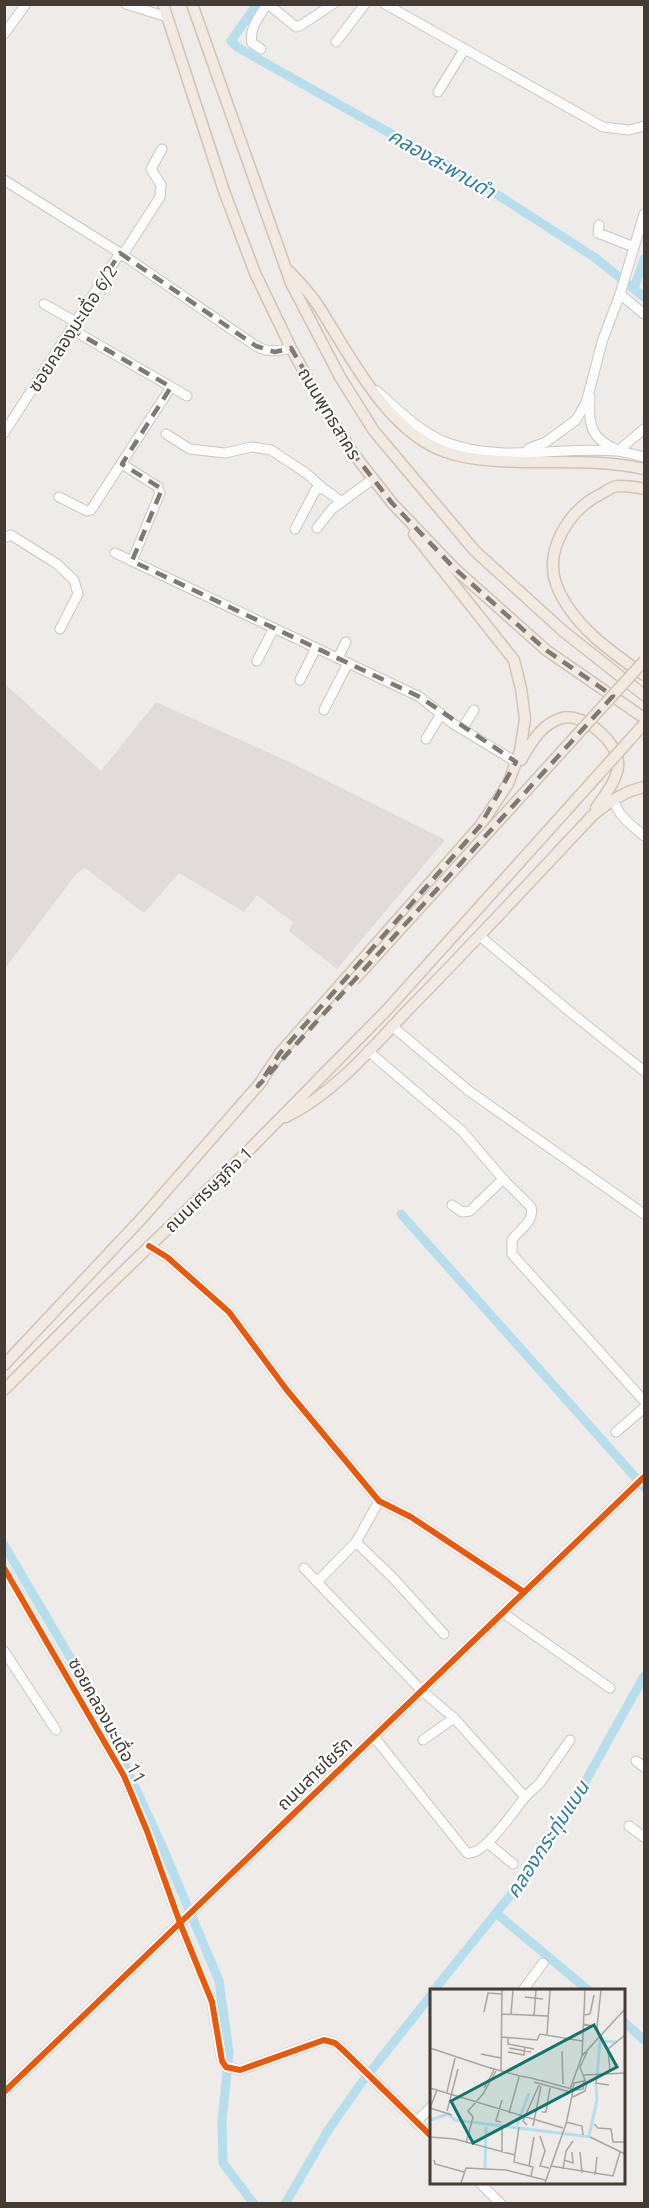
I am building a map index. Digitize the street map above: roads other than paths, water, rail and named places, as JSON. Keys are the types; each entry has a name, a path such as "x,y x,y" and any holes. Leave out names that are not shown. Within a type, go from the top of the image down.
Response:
{"main road":[{"name":"ถนนพุทธสาคร","path":"163,4 224,190 255,273 291,348 321,403 353,453 392,503 454,567 546,650 645,718"},
{"name":"ถนนพุทธสาคร","path":"192,4 283,262 301,306 374,431 475,551 563,631 645,695"},
{"path":"283,262 317,304 362,378 392,414 421,439 444,452 466,457 499,461 616,463 645,469"},
{"path":"645,489 616,486 587,501 565,525 553,553 556,583 572,612 593,635 621,659 645,675"},
{"path":"392,503 432,559 514,660 525,719 520,752 508,784"},
{"name":"ถนนเศรษฐกิจ 1","path":"4,1365 144,1216 258,1086 645,661"},
{"path":"258,1086 280,1053 480,826 508,784 533,739 547,724 563,717 576,718 594,727 611,744 619,766 606,793 577,832"},
{"name":"ถนนเศรษฐกิจ 1","path":"4,1390 278,1121 385,1012 645,724"},
{"path":"278,1121 312,1102 368,1051 481,937 604,805 632,790 645,787"}],"street":[{"path":"4,33 26,4"},
{"path":"126,4 167,17"},
{"path":"261,49 252,43 250,35 267,4 296,27 333,4"},
{"path":"336,42 365,4"},
{"path":"385,4 603,127 629,130 645,126"},
{"path":"438,92 464,50"},
{"name":"ซอยคลองมะเดื่อ 6/2","path":"4,433 73,325 160,197 161,185 151,169 162,149"},
{"path":"4,180 264,351 275,352 291,348"},
{"path":"517,452 546,442 576,420 586,403 603,339 645,214"},
{"path":"599,225 598,233 634,247"},
{"path":"620,294 645,314"},
{"path":"44,304 73,325 187,396"},
{"path":"362,378 426,432 447,443 468,448 517,452 623,451 645,429"},
{"path":"591,386 589,421 591,427 602,441 623,451 645,457"},
{"path":"59,497 87,511 92,510 171,387"},
{"path":"166,434 190,449 225,453 252,447 271,450 306,473 342,502"},
{"path":"122,464 158,487 160,493 132,561"},
{"path":"317,528 332,509 373,479"},
{"path":"295,529 316,489 324,489"},
{"path":"4,538 11,535 57,564 74,580 78,594 60,629"},
{"path":"115,553 420,697 462,729 516,762"},
{"path":"257,662 274,628"},
{"path":"338,658 346,642"},
{"path":"300,680 316,648"},
{"path":"324,710 348,663"},
{"path":"462,729 474,710"},
{"path":"426,739 441,714"},
{"path":"614,800 616,809 645,837"},
{"path":"481,937 645,1071"},
{"path":"393,1026 469,1091 645,1214"},
{"path":"368,1051 462,1131 503,1179 531,1207 529,1221 512,1240 512,1254 645,1401"},
{"path":"452,1205 462,1212 470,1211 503,1179"},
{"path":"149,1246 167,1257 229,1312 286,1389 379,1502 411,1517 524,1592"},
{"path":"616,1432 645,1408"},
{"name":"ถนนสายใยรัก","path":"4,2092 645,1477"},
{"path":"317,1582 356,1542 379,1502"},
{"path":"356,1542 394,1579 444,1634"},
{"name":"ซอยคลองมะเดื่อ 11","path":"4,1568 124,1776 212,2002 222,2061 226,2067 240,2070 324,2040 335,2043 430,2135"},
{"path":"304,1568 421,1690 454,1718 525,1797"},
{"path":"502,1613 610,1688"},
{"path":"4,1651 56,1730"},
{"path":"423,1740 454,1718"},
{"path":"374,1737 462,1849 472,1854 488,1843 525,1797 540,1783 570,1740"},
{"path":"629,1826 645,1837"},
{"path":"488,1843 513,1864"},
{"path":"524,1989 543,1964"},
{"path":"416,2122 430,2108"},
{"path":"481,2184 501,2204"}],"waterway":[{"name":"คลองสะพานดำ","path":"257,4 231,41 237,47 484,186 594,257 644,297"},
{"path":"634,288 644,259"},
{"path":"401,1214 644,1487"},
{"path":"4,1545 94,1698 163,1848 219,1981 229,2052 222,2121 223,2163 254,2204"},
{"name":"คลองกระทุ่มแบน","path":"435,1989 525,1877 569,1811 644,1676"},
{"path":"496,1913 587,1989"},
{"name":"คลองกระทุ่มแบน","path":"285,2204 327,2132 359,2086 430,1997"},
{"path":"625,2023 644,2040"}]}
